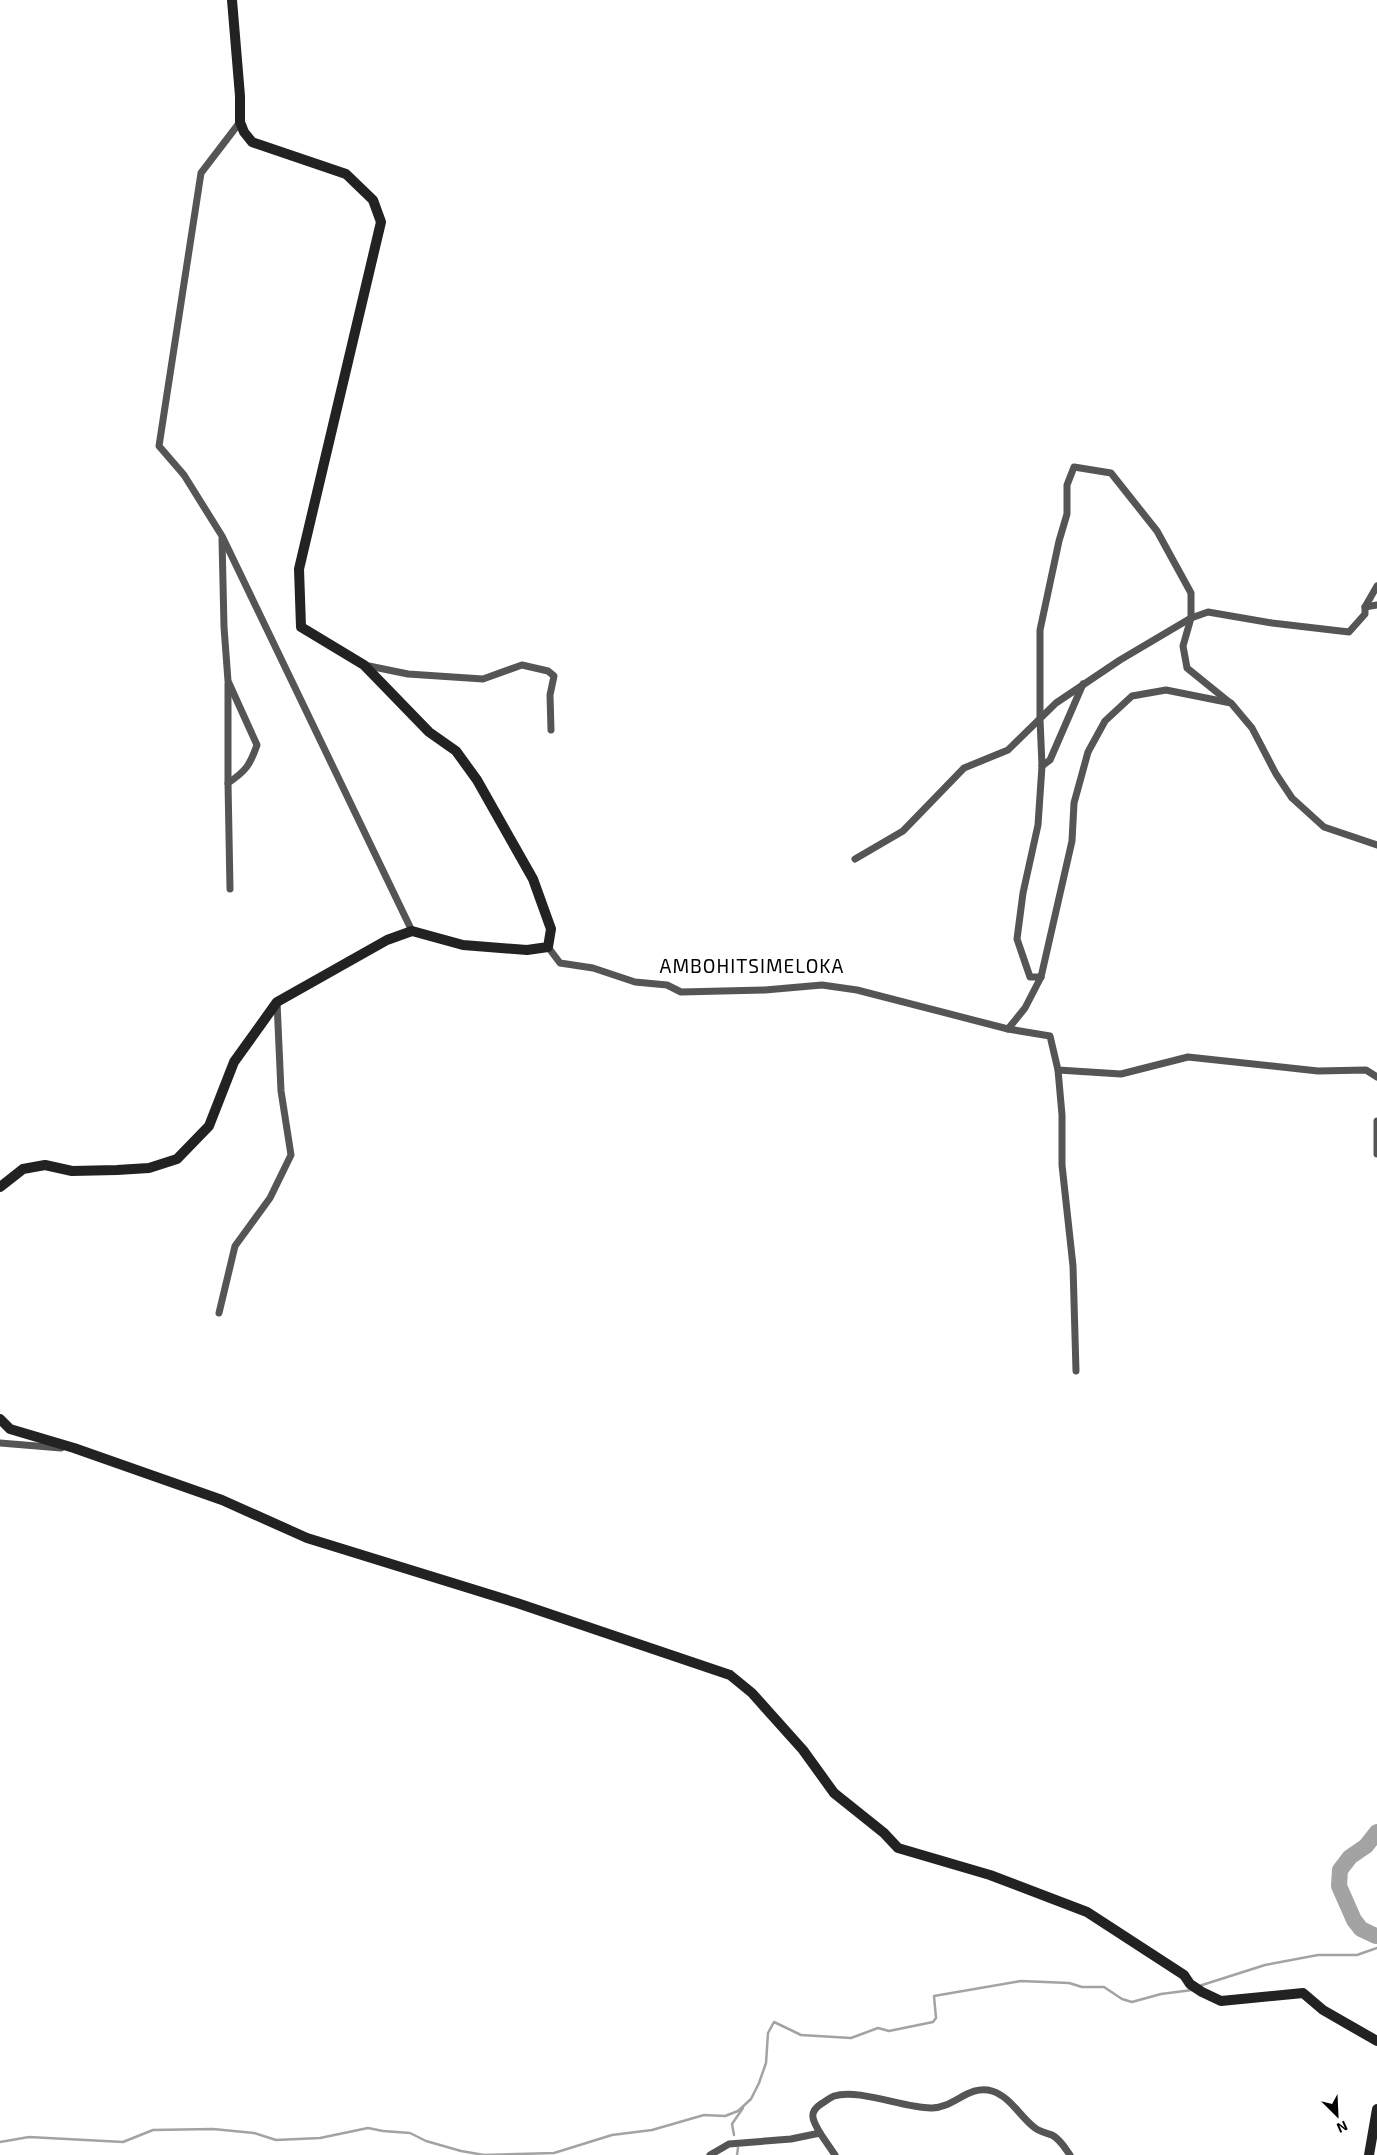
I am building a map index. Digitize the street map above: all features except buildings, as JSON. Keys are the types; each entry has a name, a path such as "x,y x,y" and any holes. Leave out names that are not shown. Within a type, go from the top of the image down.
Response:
{"street":[{"path":"232,0 240,96 240,122 244,132 252,142 346,174 372,200 381,222 299,569 301,627 364,665 429,732 456,751 477,780 533,879 551,929 548,947 560,963 593,968 635,982 667,985 681,992 765,990 822,985 857,990 1008,1029 1050,1036 1058,1070 1062,1114 1062,1165 1073,1266 1076,1371"},
{"path":"240,122 201,173 160,446 184,475 222,536 412,931"},
{"path":"1041,977 1030,977 1017,939 1023,893 1038,825 1042,766 1040,630 1059,541 1067,514 1067,485 1074,467 1111,473 1158,531 1190,593 1191,618 1182,646 1187,668 1231,703 1252,728 1276,774 1292,798 1324,827 1377,845"},
{"path":"222,536 224,627 228,681 230,889"},
{"path":"855,859 903,830 964,768 1008,750 1056,704 1083,684 1191,618 1208,612 1272,623 1349,632 1364,614 1365,607 1377,586"},
{"path":"1365,607 1377,605"},
{"path":"364,665 408,674 483,679 522,665 548,671 554,676 550,695 551,730"},
{"path":"228,681 257,745 251,762 243,773 228,782"},
{"path":"1042,766 1050,760 1083,684"},
{"path":"1008,1029 1025,1008 1041,977 1072,841 1074,803 1088,752 1105,721 1132,696 1166,690 1231,703"},
{"path":"0,1187 23,1169 45,1165 72,1171 117,1170 149,1168 176,1159 209,1126 234,1062 277,1002 387,940 412,931 464,945 527,950 548,947"},
{"path":"219,1313 235,1246 270,1198 291,1155 281,1091 277,1002"},
{"path":"1058,1070 1121,1074 1188,1057 1318,1071 1366,1070 1377,1077"},
{"path":"1377,1121 1377,1154"},
{"path":"0,1419 10,1429 74,1448 222,1500 307,1538 517,1603 730,1675 752,1693 803,1750 834,1793 884,1833 898,1848 990,1875 1087,1912 1184,1975 1190,1984 1202,1992 1222,2001 1303,1993 1323,2010 1377,2041"},
{"path":"0,1443 74,1448"},
{"path":"835,2155 812,2119 812,2114 818,2106 834,2096 874,2098 932,2108 946,2106 973,2091 983,2089 1003,2096 1036,2129 1055,2136 1070,2155"},
{"path":"1370,2155 1377,2108"},
{"path":"710,2155 729,2144 791,2139 820,2133"}],"waterway":[{"path":"1376,1936 1361,1929 1354,1920 1339,1886 1340,1870 1350,1857 1366,1846 1377,1832"},
{"path":"1199,1986 1265,1965 1318,1955 1357,1955 1377,1948"},
{"path":"0,2142 29,2137 123,2142 153,2130 213,2129 254,2133 276,2140 320,2138 368,2128 410,2133 426,2141 461,2151 484,2155 554,2153 612,2135 652,2130 704,2115 725,2116 738,2111 751,2099 759,2083 766,2063 768,2033 774,2022 801,2035 851,2038 878,2028 889,2031 933,2022 936,2018 934,1996 1021,1981 1069,1983 1082,1987 1104,1987 1122,1999 1132,2002 1161,1994 1192,1990"},
{"path":"734,2135 732,2124 743,2108"},
{"path":"737,2155 738,2148"}],"district":[{"name":"AMBOHITSIMELOKA","path":"752,966"}]}
